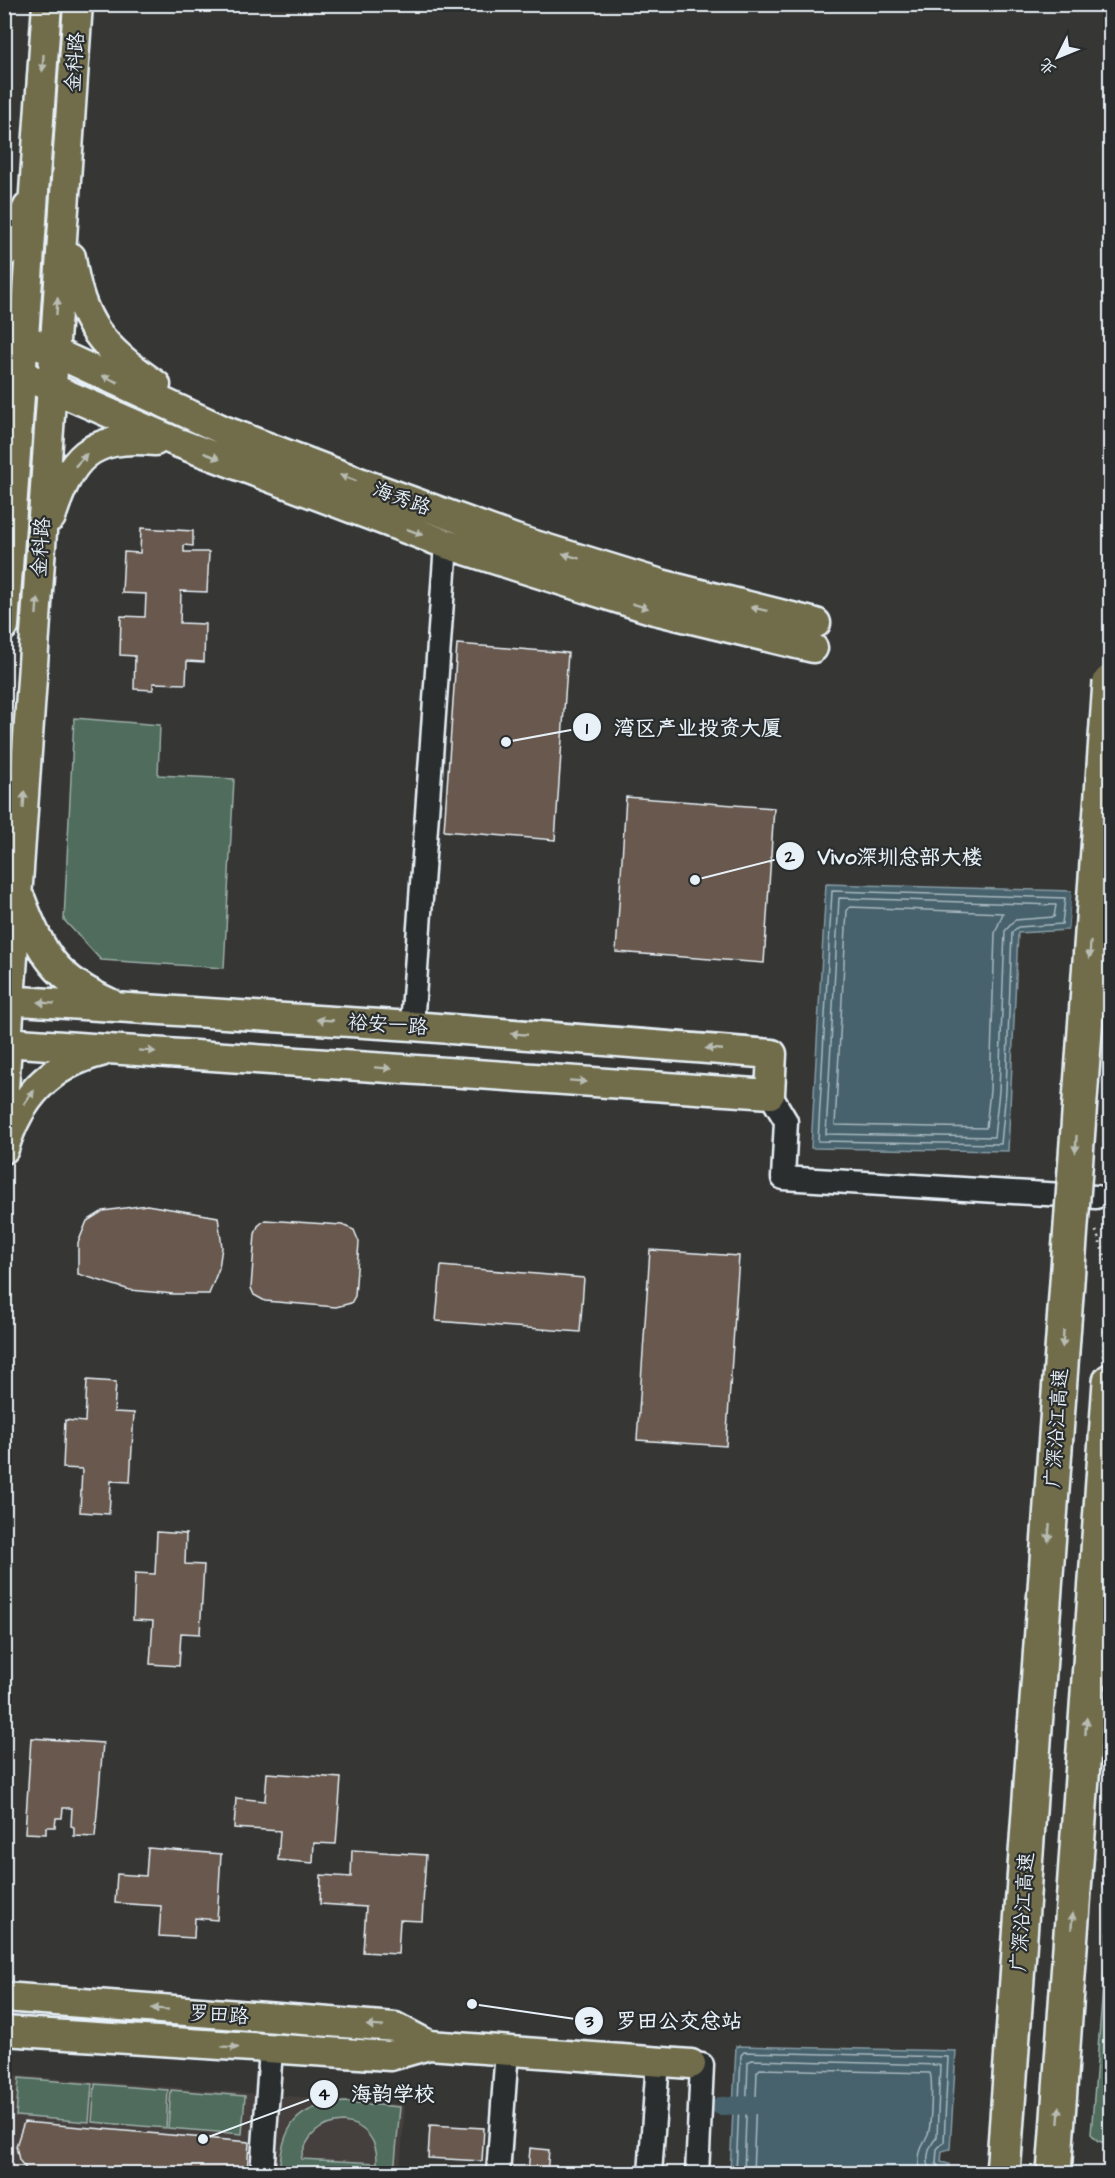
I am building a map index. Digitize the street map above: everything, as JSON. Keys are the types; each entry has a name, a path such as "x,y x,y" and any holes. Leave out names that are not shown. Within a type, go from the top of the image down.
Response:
{"highway":[{"name":"广深沿江高速","path":"1003,2174 1110,682"},
{"path":"1054,2174 1110,1381"}],"main road":[{"name":"金科路","path":"4,626 13,496 15,333 34,194 47,4"},
{"name":"金科路","path":"4,1089 8,1001 18,892 78,4"},
{"path":"4,253 34,194"},
{"path":"64,210 78,294 101,339 128,366 222,430"},
{"name":"海秀路","path":"13,371 176,442 446,544 654,610 815,635 514,538 222,430 15,333"},
{"path":"40,550 63,483 92,449 116,439 176,442"},
{"path":"4,460 13,496"},
{"path":"18,892 38,944 54,967 78,987 120,1008"},
{"name":"裕安一路","path":"8,1001 412,1026 772,1054 770,1094"},
{"path":"6,1042 770,1094"},
{"path":"4,1149 17,1114 39,1085 52,1074 83,1057 117,1048"},
{"path":"4,1985 55,2001"},
{"name":"罗田路","path":"4,1997 396,2027 429,2045"},
{"name":"罗田路","path":"4,2031 390,2056 429,2045 691,2064"},
{"path":"4,2045 56,2034"}],"street":[{"path":"412,1026 446,544"},
{"path":"770,1094 786,1121 783,1178 1096,1197"},
{"path":"262,2174 271,2050"},
{"path":"498,2174 507,2050"},
{"path":"650,2174 658,2061"},
{"path":"691,2064 702,2065 697,2174"}],"shaded area":[{"path":"12,2075 405,2105 400,2173 5,2173 4,2082"}],"green space":[{"path":"74,718 160,725 158,775 234,779 224,968 101,960 64,920"},
{"path":"1110,1903 1110,2144 1098,2141 1091,2134"},
{"path":"19,2078 92,2084 89,2122 16,2116"},
{"path":"95,2084 168,2090 166,2128 92,2122"},
{"path":"171,2090 245,2096 242,2134 168,2128"},
{"path":"345,2102 400,2107 394,2173 279,2173 284,2143 294,2121 314,2108","holes":["335,2123 351,2123 364,2130 373,2141 377,2163 301,2159 310,2137 320,2128"]}],"water":[{"path":"826,884 1072,891 1068,930 1018,933 1008,1151 811,1148"},
{"path":"736,2046 956,2051 950,2149 942,2151 941,2162 949,2164 949,2173 730,2173"},
{"path":"1110,2147 1110,2173 1100,2173"}],"pier":[{"path":"1072,888 1075,891 1071,931 1068,933"}],"building":[{"path":"141,528 193,531 193,546 184,545 184,552 209,552 207,592 181,591 180,623 205,624 204,662 187,661 186,684 153,683 153,690 134,689 135,656 120,655 121,616 145,617 146,594 122,593 124,552 140,553"},
{"path":"457,644 568,653 555,840 444,831"},
{"path":"626,797 774,808 764,963 616,952"},
{"path":"147,1205 218,1217 222,1247 219,1268 209,1294 173,1294 130,1290 78,1274 78,1243 87,1221 103,1211"},
{"path":"265,1220 342,1225 354,1230 359,1242 355,1296 351,1303 336,1307 265,1301 254,1295 251,1288 255,1234 258,1226"},
{"path":"650,1250 739,1256 726,1446 637,1440"},
{"path":"441,1266 584,1278 580,1332 436,1321"},
{"path":"87,1380 116,1382 114,1412 134,1413 130,1482 111,1481 109,1514 80,1512 82,1469 63,1468 65,1420 85,1422"},
{"path":"157,1532 186,1534 185,1564 204,1565 200,1634 181,1633 179,1666 150,1664 153,1621 133,1620 135,1573 155,1574"},
{"path":"31,1738 103,1743 95,1837 74,1836 74,1827 71,1826 72,1808 63,1808 62,1818 56,1818 55,1827 46,1827 46,1834 25,1833"},
{"path":"267,1773 341,1778 336,1844 314,1843 313,1863 278,1860 280,1831 234,1828 236,1798 265,1801"},
{"path":"148,1848 221,1854 217,1920 195,1918 194,1938 159,1936 161,1906 115,1903 117,1874 146,1876"},
{"path":"352,1850 426,1855 422,1921 400,1920 398,1954 363,1952 366,1907 320,1904 321,1875 351,1877"},
{"path":"24,2122 249,2142 247,2174 30,2174 19,2160 16,2146"},
{"path":"430,2125 484,2128 482,2161 428,2158"},
{"path":"530,2148 549,2150 547,2174 528,2174"}],"waterway":[{"path":"720,2106 757,2105"}],"place":[{"name":"湾区产业投资大厦","path":"506,742"},
{"name":"Vivo深圳总部大楼","path":"695,880"},
{"name":"罗田公交总站","path":"472,2004"},
{"name":"海韵学校","path":"203,2139"}]}
